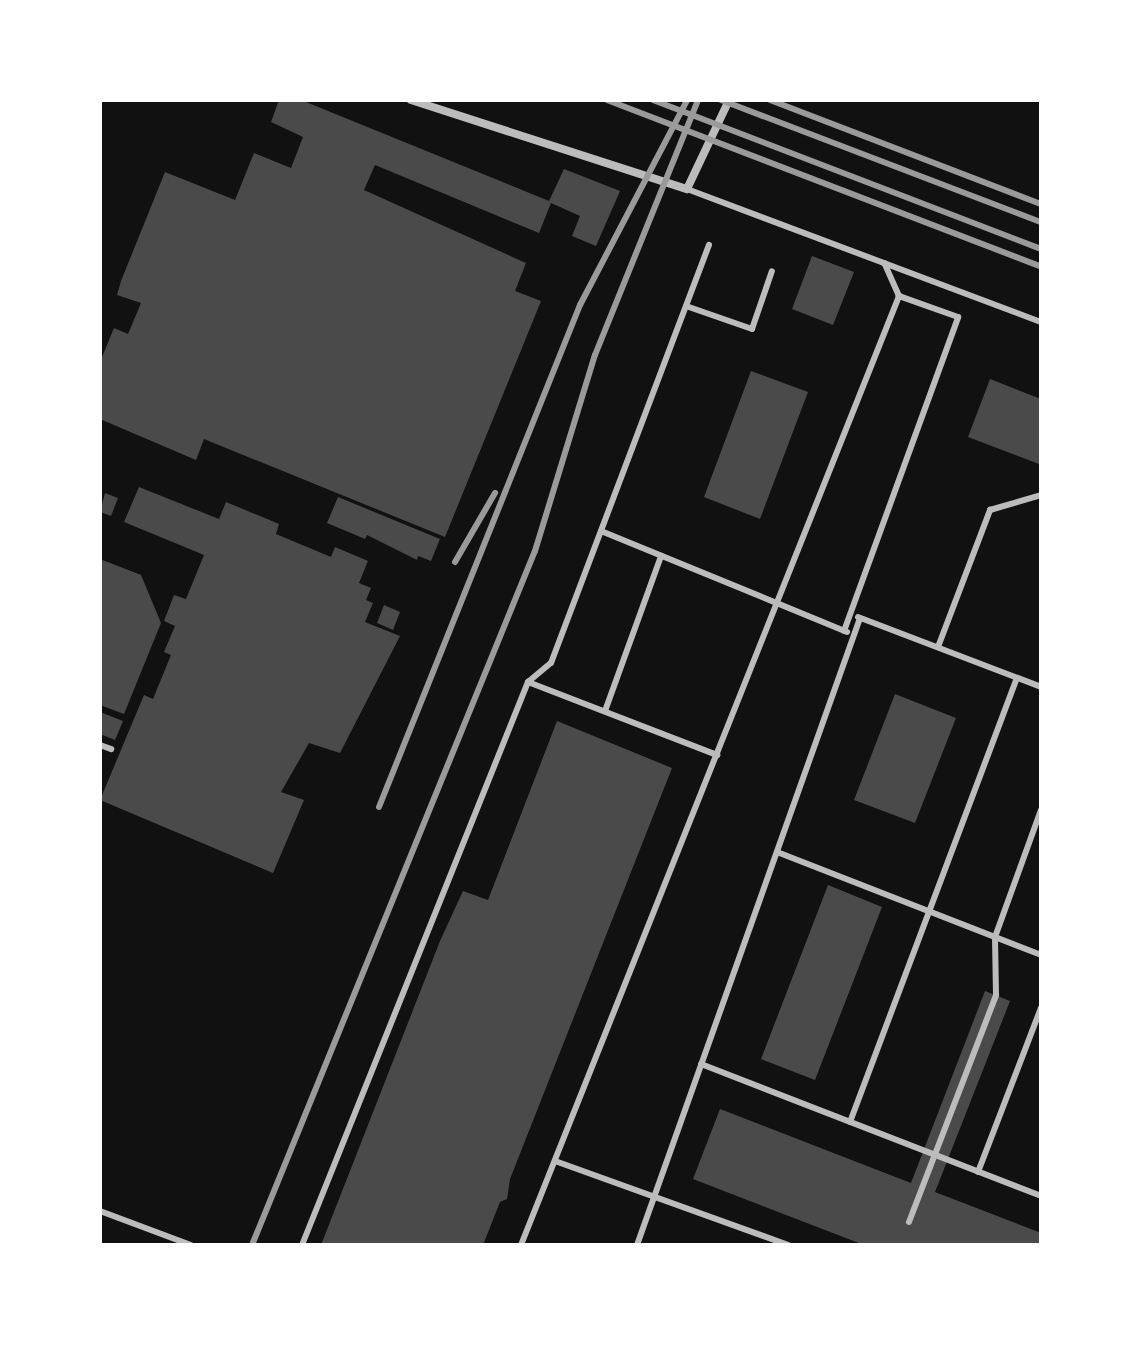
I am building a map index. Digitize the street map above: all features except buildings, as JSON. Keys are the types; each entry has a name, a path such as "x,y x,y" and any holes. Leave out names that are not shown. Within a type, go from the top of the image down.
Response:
{"street":[{"path":"411,100 687,189 729,100"}],"lane":[{"path":"687,189 1041,322"},
{"path":"302,1245 528,682 551,663 709,245"},
{"path":"844,631 958,317 899,296 884,263"},
{"path":"686,306 752,329 772,271"},
{"path":"521,1245 899,296"},
{"path":"938,647 990,510 1041,495"},
{"path":"601,531 854,635"},
{"path":"605,711 661,556"},
{"path":"850,614 1041,687"},
{"path":"637,1245 860,618"},
{"path":"850,1122 1017,678"},
{"path":"528,682 717,755"},
{"path":"100,745 111,749"},
{"path":"909,1222 996,995 995,937 1041,810"},
{"path":"777,852 1041,955"},
{"path":"978,1172 1041,1008"},
{"path":"701,1064 1041,1196"},
{"path":"555,1161 788,1245"},
{"path":"100,1211 191,1245"}],"railway":[{"path":"607,100 1041,267"},
{"path":"653,100 1041,249"},
{"path":"379,807 580,305 687,100"},
{"path":"252,1245 535,551 595,355 698,100"},
{"path":"721,100 1041,222"},
{"path":"770,100 1041,204"},
{"path":"455,562 495,493"}]}
